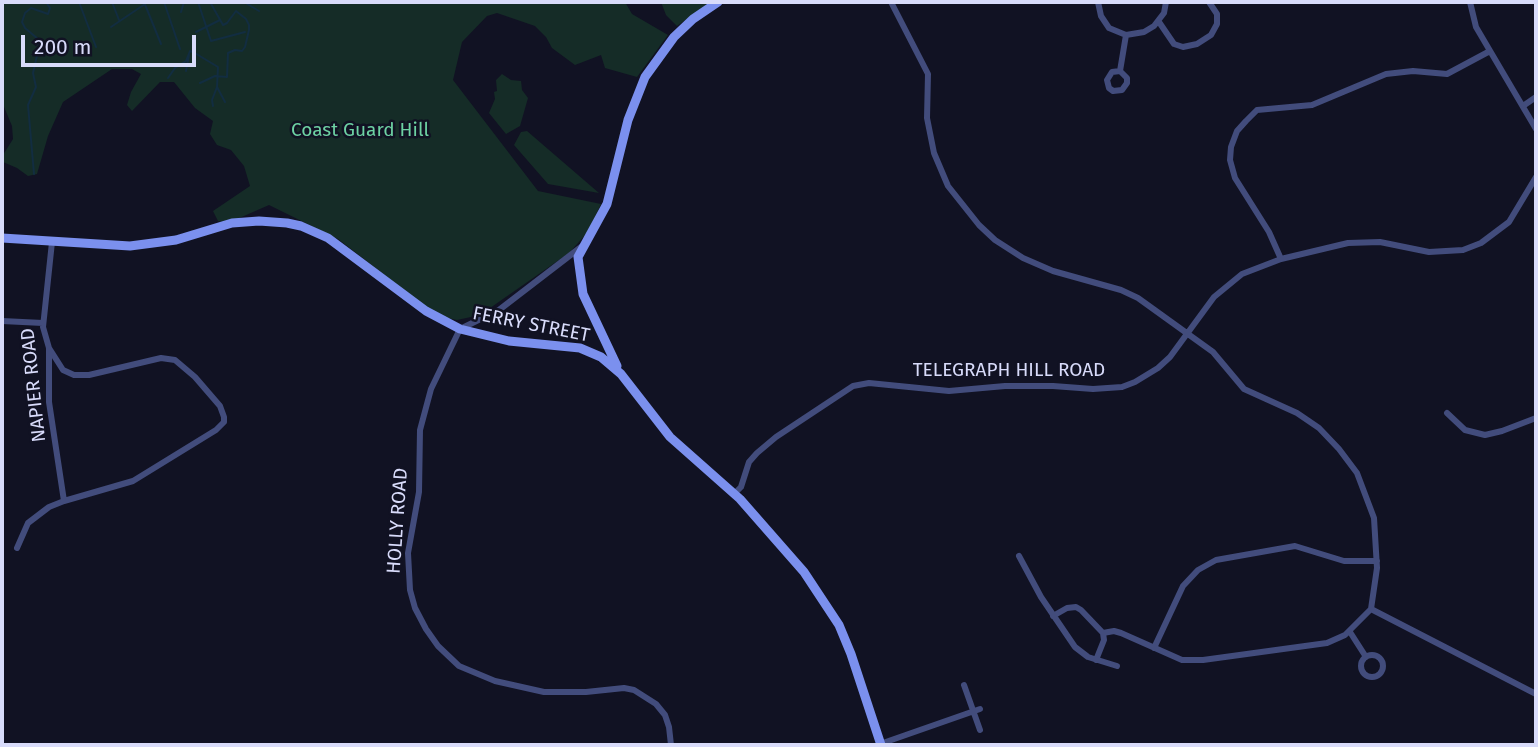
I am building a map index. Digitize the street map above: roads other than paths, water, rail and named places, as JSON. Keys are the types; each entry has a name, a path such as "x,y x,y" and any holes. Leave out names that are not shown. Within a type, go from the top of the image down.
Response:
{"street":[{"path":"460,329 499,310 552,271 593,233 608,201 628,120 645,77 674,37 692,19 719,2"},
{"path":"891,2 928,74 927,118 934,153 948,186 979,225 1005,248 1023,258 1053,271 1131,294 1213,352 1244,389 1297,413 1318,428 1339,449 1357,473 1367,496 1374,518 1377,561 1371,610 1350,632 1335,640 1317,645 1203,660 1182,660 1121,633 1103,633"},
{"path":"1098,2 1101,16 1109,28 1126,35 1144,32 1158,22 1164,13 1166,2"},
{"path":"1158,22 1174,44 1183,47 1197,44 1211,35 1217,24 1217,14 1209,2"},
{"path":"1470,2 1476,27 1536,129"},
{"path":"1120,71 1126,35"},
{"path":"1280,259 1269,233 1235,178 1230,160 1237,131 1257,110 1312,105 1386,74 1403,71 1447,74 1490,51"},
{"path":"1523,106 1536,97"},
{"name":"TELEGRAPH HILL ROAD","path":"734,494 741,487 749,461 757,453 776,437 853,386 869,383 949,391 1005,386 1109,389 1135,382 1170,357 1214,297 1242,274 1280,259 1348,243 1380,242 1429,252 1463,250 1481,243 1508,222 1536,177"},
{"name":"FERRY STREET","path":"2,238 147,245 176,240 232,223 287,223 302,226 328,238 426,311 460,329 509,341 580,348 601,357 621,374 670,437 734,494 789,552 832,613 851,654 880,744"},
{"name":"NAPIER ROAD","path":"52,242 43,323 49,348 49,402 64,501"},
{"path":"585,243 578,257 581,286 621,374"},
{"path":"2,321 43,323"},
{"name":"HOLLY ROAD","path":"460,329 432,389 420,430 419,492 410,534 408,568 413,599 426,629 438,646 459,666 495,681 544,692 624,688 635,690 656,704 665,715 671,745"},
{"path":"17,548 29,523 43,512 64,501 133,481 216,430 224,422 220,406 188,369 175,360 161,358 89,375 74,375 62,370 49,348"},
{"path":"1447,413 1465,430 1485,435 1536,418"},
{"path":"1154,648 1183,586 1198,570 1216,560 1295,546 1344,561 1377,561"},
{"path":"1019,556 1053,616 1075,647 1087,657 1117,666"},
{"path":"1053,616 1067,608 1076,607 1081,610 1103,633 1104,640 1096,660"},
{"path":"1371,610 1536,694"},
{"path":"1350,632 1366,657"},
{"path":"964,685 977,710 980,730"},
{"path":"880,744 977,710"}],"waterway":[{"path":"34,174 28,105 36,87 33,73 39,47 38,39 22,22 25,13 31,8 48,14 50,8 46,2"},
{"path":"79,2 96,47"},
{"path":"112,2 119,20"},
{"path":"144,2 161,44"},
{"path":"164,2 180,49"},
{"path":"181,12 184,2"},
{"path":"198,2 211,41 245,32"},
{"path":"200,83 215,76 227,77 228,53 242,51 249,30 246,19 236,11 223,25 210,2"},
{"path":"244,2 259,11"},
{"path":"111,27 145,4"},
{"path":"196,32 220,20"},
{"path":"168,78 175,68 186,61 190,51 193,52 218,67 217,87 225,102"},
{"path":"186,71 189,55"},
{"path":"213,106 212,100 217,87"}],"park label":[{"name":"Coast Guard Hill","path":"360,131"}]}
